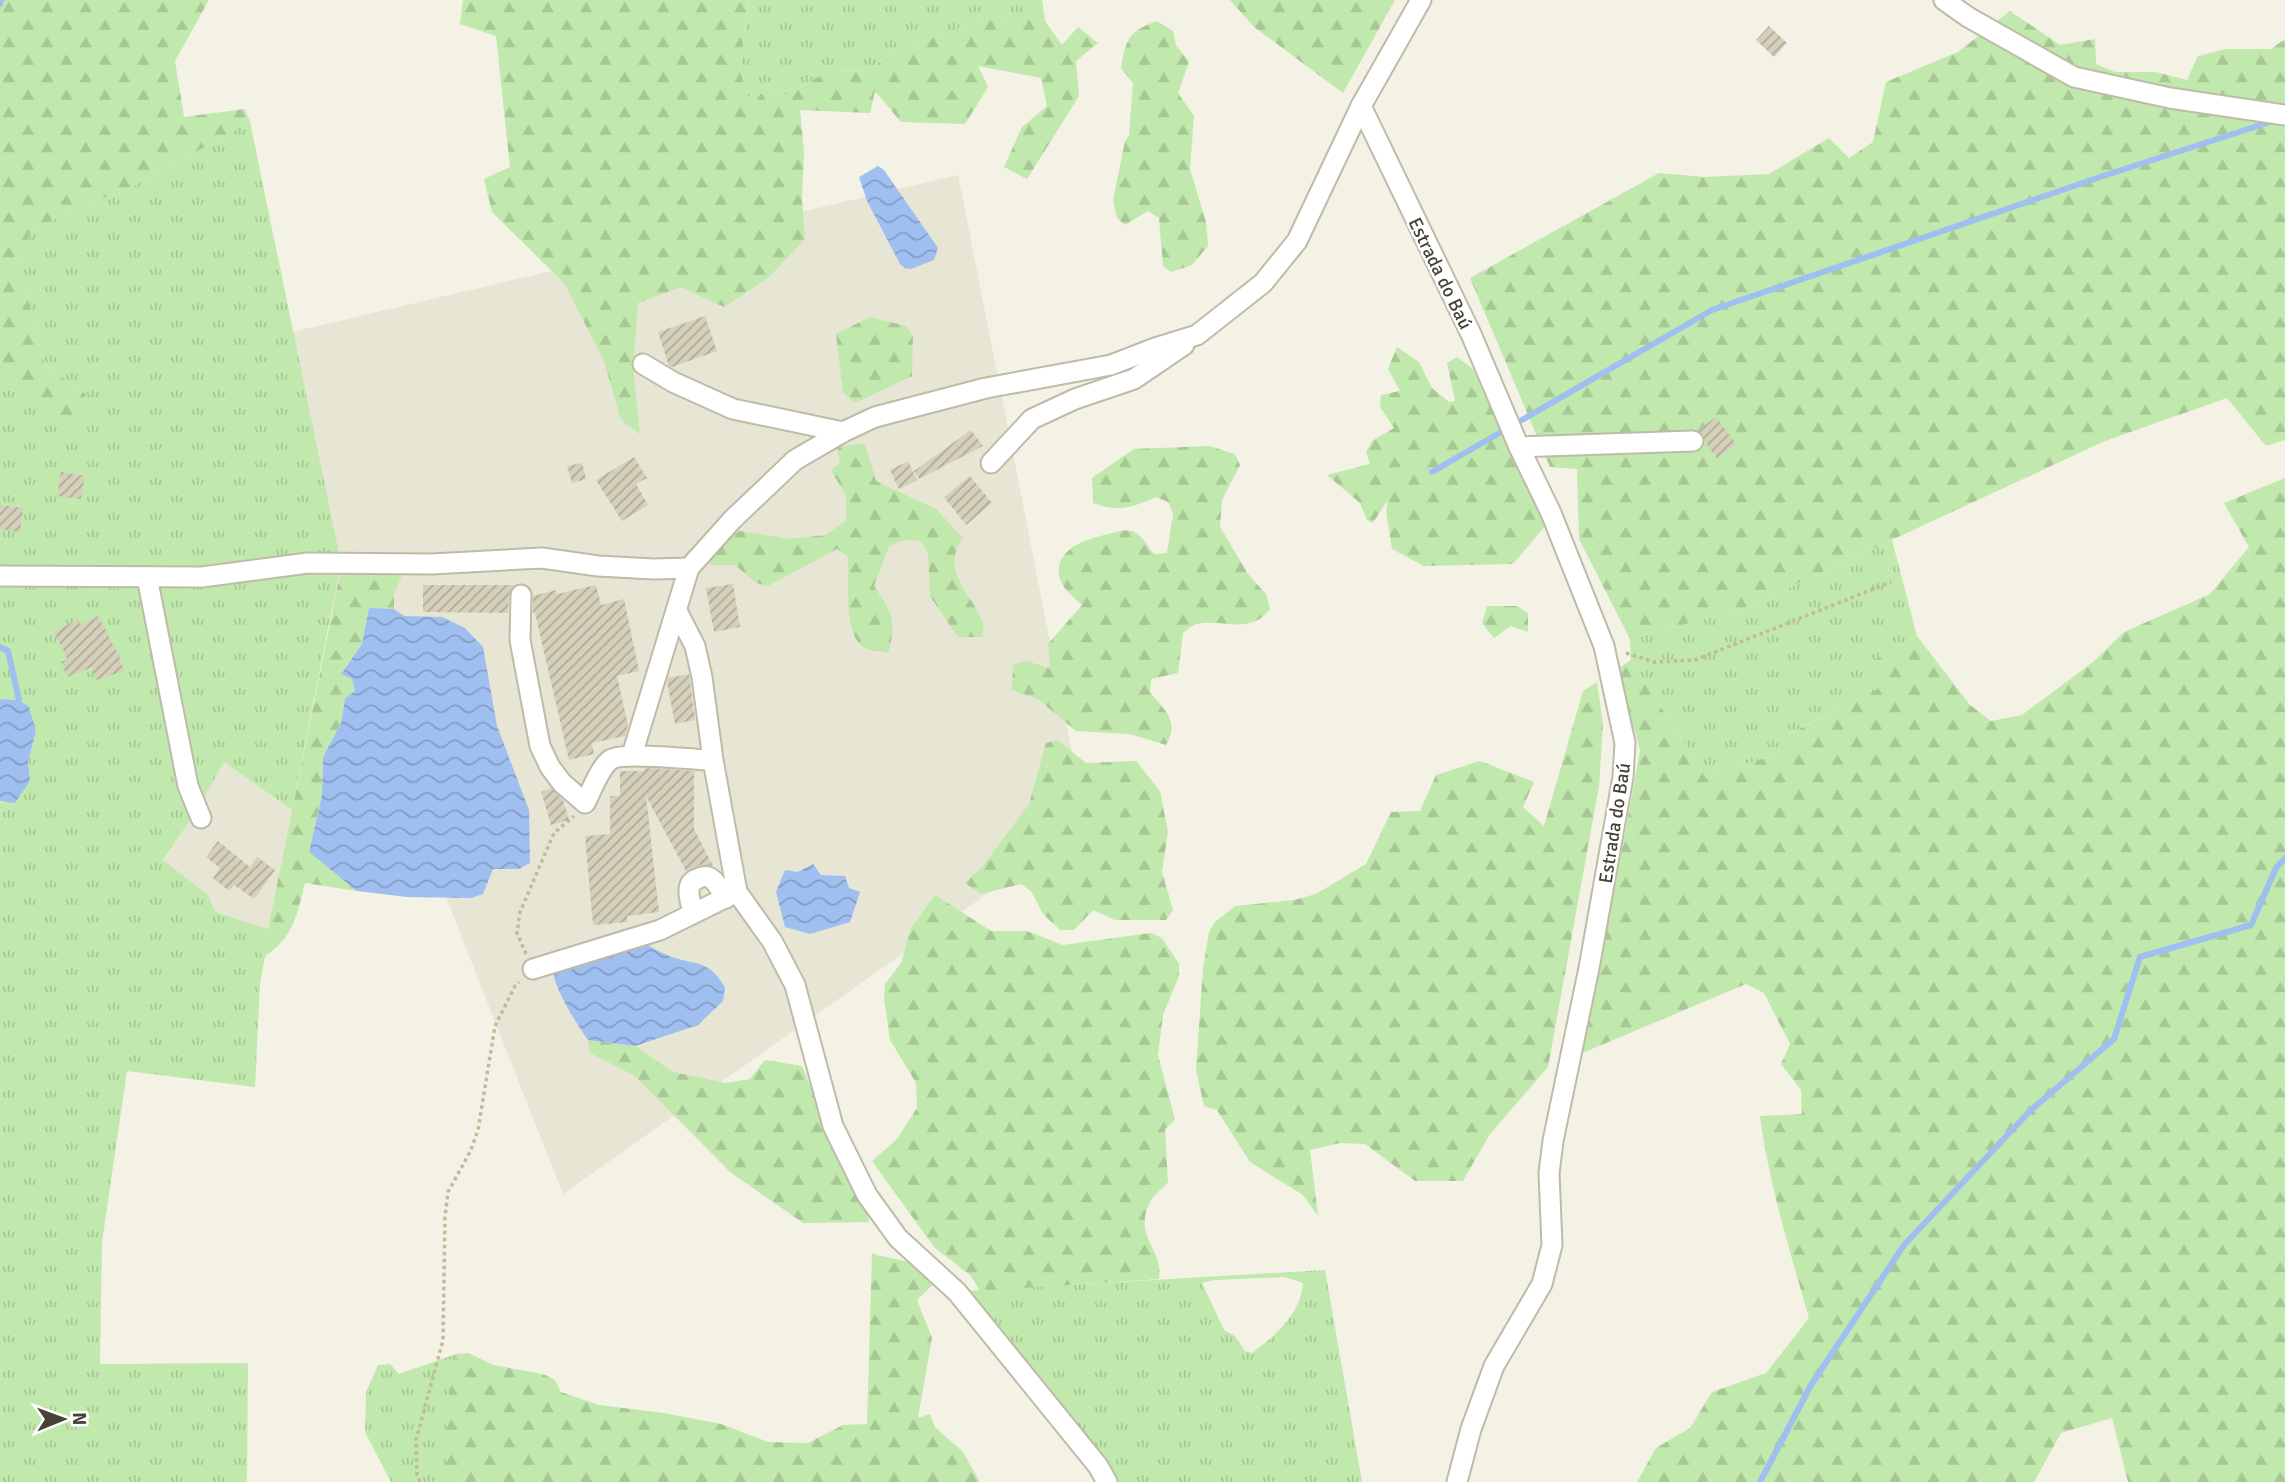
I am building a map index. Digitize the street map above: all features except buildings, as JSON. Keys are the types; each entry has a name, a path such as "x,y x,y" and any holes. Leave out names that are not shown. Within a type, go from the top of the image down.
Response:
{"street":[{"path":"991,463 1032,419 1075,399 1134,379 1197,335 1263,283 1297,241 1361,106 1421,0"},
{"path":"1944,0 1968,18 2074,78 2170,98 2285,115"},
{"name":"Estrada do Baú","path":"1361,106 1471,334 1519,447 1551,513 1604,646 1625,743 1623,777 1589,968 1553,1141 1549,1173 1552,1245 1542,1284 1494,1366 1471,1429 1457,1482"},
{"path":"632,755 689,568 733,519 794,460 875,417 986,388 1111,365 1197,335"},
{"path":"643,364 673,382 733,409 843,432"},
{"path":"1519,447 1693,441"},
{"path":"0,576 202,577 308,563 432,564 542,558 654,569 689,568"},
{"path":"147,577 188,786 201,818"},
{"path":"521,594 520,640 540,746 550,767 562,783 585,803 607,762 616,756 713,760"},
{"path":"677,611 695,646 702,677 732,895"},
{"path":"693,913 688,889 691,882 706,876 732,895 772,941 795,985 833,1126 867,1195 898,1238 957,1292 1098,1466 1107,1482"},
{"path":"533,969 660,929 732,895"}],"path":[{"path":"1604,646 1654,662 1695,660 1891,582"},
{"path":"420,1482 417,1475 416,1440 443,1339 445,1217 448,1192 471,1150 478,1130 495,1026 515,986 533,969 517,933 520,912 554,833 570,821 585,803"}],"shaded area":[{"path":"958,175 1086,824 563,1194 229,347"},
{"path":"224,762 292,810 268,929 215,912 163,861 196,812"}],"green space":[{"path":"0,0 209,0 175,61 184,117 245,109 250,122 126,190 72,209 29,234 21,268 35,333 45,365 86,394 76,425 0,383"},
{"path":"463,0 748,0 740,71 752,108 760,94 791,95 827,74 844,71 868,72 889,54 970,24 1000,16 1045,21 1062,45 1078,27 1098,43 1076,61 1079,96 1027,179 1004,167 1022,127 1047,106 1041,78 978,66 988,87 965,124 901,122 875,91 870,113 800,110 804,152 802,199 805,239 768,278 724,307 681,287 638,303 633,367 640,434 621,420 604,361 564,283 492,212 484,179 510,167 496,36 460,24"},
{"path":"748,0 1042,0 1045,21 1000,16 970,24 889,54 868,72 844,71 826,74 791,95 760,94 752,109 740,71"},
{"path":"1230,0 1395,0 1343,93 1254,27"},
{"path":"2010,11 2060,45 2095,39 2096,64 2115,72 2156,72 2187,80 2198,56 2226,49 2271,49 2285,39 2285,440 2266,446 2227,398 2105,441 1745,608 1630,639 1579,539 1577,469 1550,467 1470,278 1659,173 1705,177 1769,174 1829,138 1849,158 1873,142 1886,82 1958,52"},
{"path":"1157,21 1173,31 1176,45 1189,62 1178,93 1194,116 1190,169 1206,222 1208,246 1192,265 1171,272 1163,266 1159,218 1148,211 1125,225 1117,218 1113,200 1125,141 1129,136 1133,83 1121,68 1125,50 1134,33"},
{"path":"250,122 341,563 292,810 224,762 196,812 163,860 208,895 215,912 268,929 258,951 265,956 260,984 255,1087 127,1071 102,1242 100,1364 248,1363 247,1482 0,1482 0,801 2,803 30,782 28,762 36,731 19,700 0,699 0,383 76,424 86,394 45,365 21,268 29,234 72,209 126,190"},
{"path":"870,317 906,326 913,337 912,376 855,403 843,392 836,334"},
{"path":"1397,347 1419,362 1432,388 1449,402 1455,401 1447,363 1457,357 1473,369 1545,526 1513,564 1424,566 1392,549 1386,510 1388,499 1373,523 1367,520 1360,503 1327,475 1370,464 1366,452 1372,441 1394,428 1380,407 1381,395 1400,391 1388,369"},
{"path":"865,444 876,481 936,509 963,538 956,550 954,561 959,581 982,621 982,637 958,637 930,596 928,553 921,541 904,540 889,546 874,586 891,617 892,633 888,653 865,648 856,639 849,617 848,557 837,549 768,586 756,583 735,565 711,565 708,559 720,540 740,531 788,539 826,535 846,520 846,496 831,470 840,463 837,446"},
{"path":"1209,446 1235,454 1240,465 1222,500 1220,527 1248,574 1266,594 1270,609 1254,622 1197,624 1183,633 1178,673 1151,679 1150,692 1171,723 1172,729 1166,745 1130,734 1076,731 1038,699 1012,690 1013,665 1026,661 1050,668 1048,644 1082,605 1060,580 1059,566 1068,551 1092,538 1126,531 1139,535 1154,554 1167,553 1173,514 1168,502 1156,497 1125,508 1110,508 1093,503 1092,478 1134,449"},
{"path":"2285,478 2285,1482 2128,1482 2112,1418 2061,1433 2034,1482 1637,1482 1656,1448 1690,1428 1712,1392 1766,1373 1809,1318 1774,1193 1760,1116 1802,1114 1801,1090 1781,1064 1790,1044 1764,993 1746,984 1580,1054 1640,750 1617,669 1631,660 1706,778 1785,751 1787,735 1892,682 1872,661 1917,636 1970,705 1991,721 2022,715 2092,663 2124,632 2210,594 2249,547 2224,503"},
{"path":"1892,540 1917,636 1872,661 1893,682 1788,734 1785,751 1706,778 1631,660 1630,639 1745,608"},
{"path":"341,569 404,570 394,595 394,609 369,608 362,644 341,673 352,679 355,691 345,698 341,723 323,757 322,795 309,851 357,891 305,883 293,924 275,949 265,956 258,951 268,929"},
{"path":"1487,606 1517,606 1528,613 1528,632 1511,626 1494,638 1482,623"},
{"path":"1597,682 1603,725 1599,786 1548,1067 1490,1134 1463,1181 1415,1181 1365,1144 1340,1143 1310,1150 1318,1216 1303,1195 1250,1162 1217,1110 1204,1106 1196,1070 1203,968 1209,932 1215,922 1235,906 1294,900 1316,894 1366,864 1391,812 1420,811 1436,775 1480,761 1534,782 1523,807 1544,826 1583,691"},
{"path":"1057,740 1086,763 1136,761 1160,791 1168,832 1162,872 1173,910 1166,920 1115,920 1093,910 1074,930 1060,930 1043,914 1031,891 1021,884 981,894 965,883 983,866 1029,804 1046,743"},
{"path":"935,895 991,931 1027,931 1063,945 1151,933 1162,938 1179,964 1179,976 1163,1015 1158,1055 1175,1120 1165,1129 1168,1182 1150,1201 1145,1215 1147,1234 1159,1268 1159,1279 980,1291 971,1276 934,1247 872,1161 897,1139 917,1108 916,1083 890,1040 884,998 885,984 901,963 911,928"},
{"path":"588,1040 635,1046 673,1072 725,1083 750,1079 765,1060 802,1066 848,1176 868,1209 869,1222 803,1223 730,1172 635,1076 590,1053"},
{"path":"872,1254 924,1265 939,1279 917,1300 932,1338 918,1418 930,1414 935,1427 963,1452 980,1482 461,1482 449,1470 445,1448 456,1354 469,1353 493,1365 543,1374 555,1380 561,1392 599,1405 721,1424 768,1442 808,1443 843,1425 867,1424"},
{"path":"1325,1270 1362,1482 1099,1482 949,1292","holes":["1285,1277 1303,1283 1292,1314 1278,1332 1252,1353 1245,1351 1235,1336 1224,1330 1202,1283 1214,1280"]},
{"path":"456,1354 446,1430 449,1470 461,1482 391,1482 365,1432 366,1392 378,1365 390,1364 399,1374"}],"water":[{"path":"878,166 884,170 938,248 934,260 911,269 900,264 867,201 859,177"},
{"path":"369,608 394,609 404,616 442,617 465,628 483,647 497,726 529,810 530,863 519,869 493,869 483,894 471,898 407,897 357,891 309,852 322,795 323,757 341,723 345,698 355,691 352,679 341,674 362,644"},
{"path":"0,699 19,700 29,707 36,731 28,762 30,781 15,803 0,801"},
{"path":"813,864 821,875 845,876 849,888 860,892 850,922 810,934 785,927 776,892 785,870 798,872"},
{"path":"623,929 659,952 705,966 712,971 725,987 723,1001 698,1025 635,1046 588,1040 557,987 552,964 554,956"}],"waterway":[{"path":"0,4 1,0"},
{"path":"1432,472 1712,310 2103,176 2276,120"},
{"path":"0,647 8,651 19,700"},
{"path":"1760,1482 1811,1385 1904,1245 2031,1110 2114,1039 2140,957 2251,925 2276,868 2285,858"}]}
